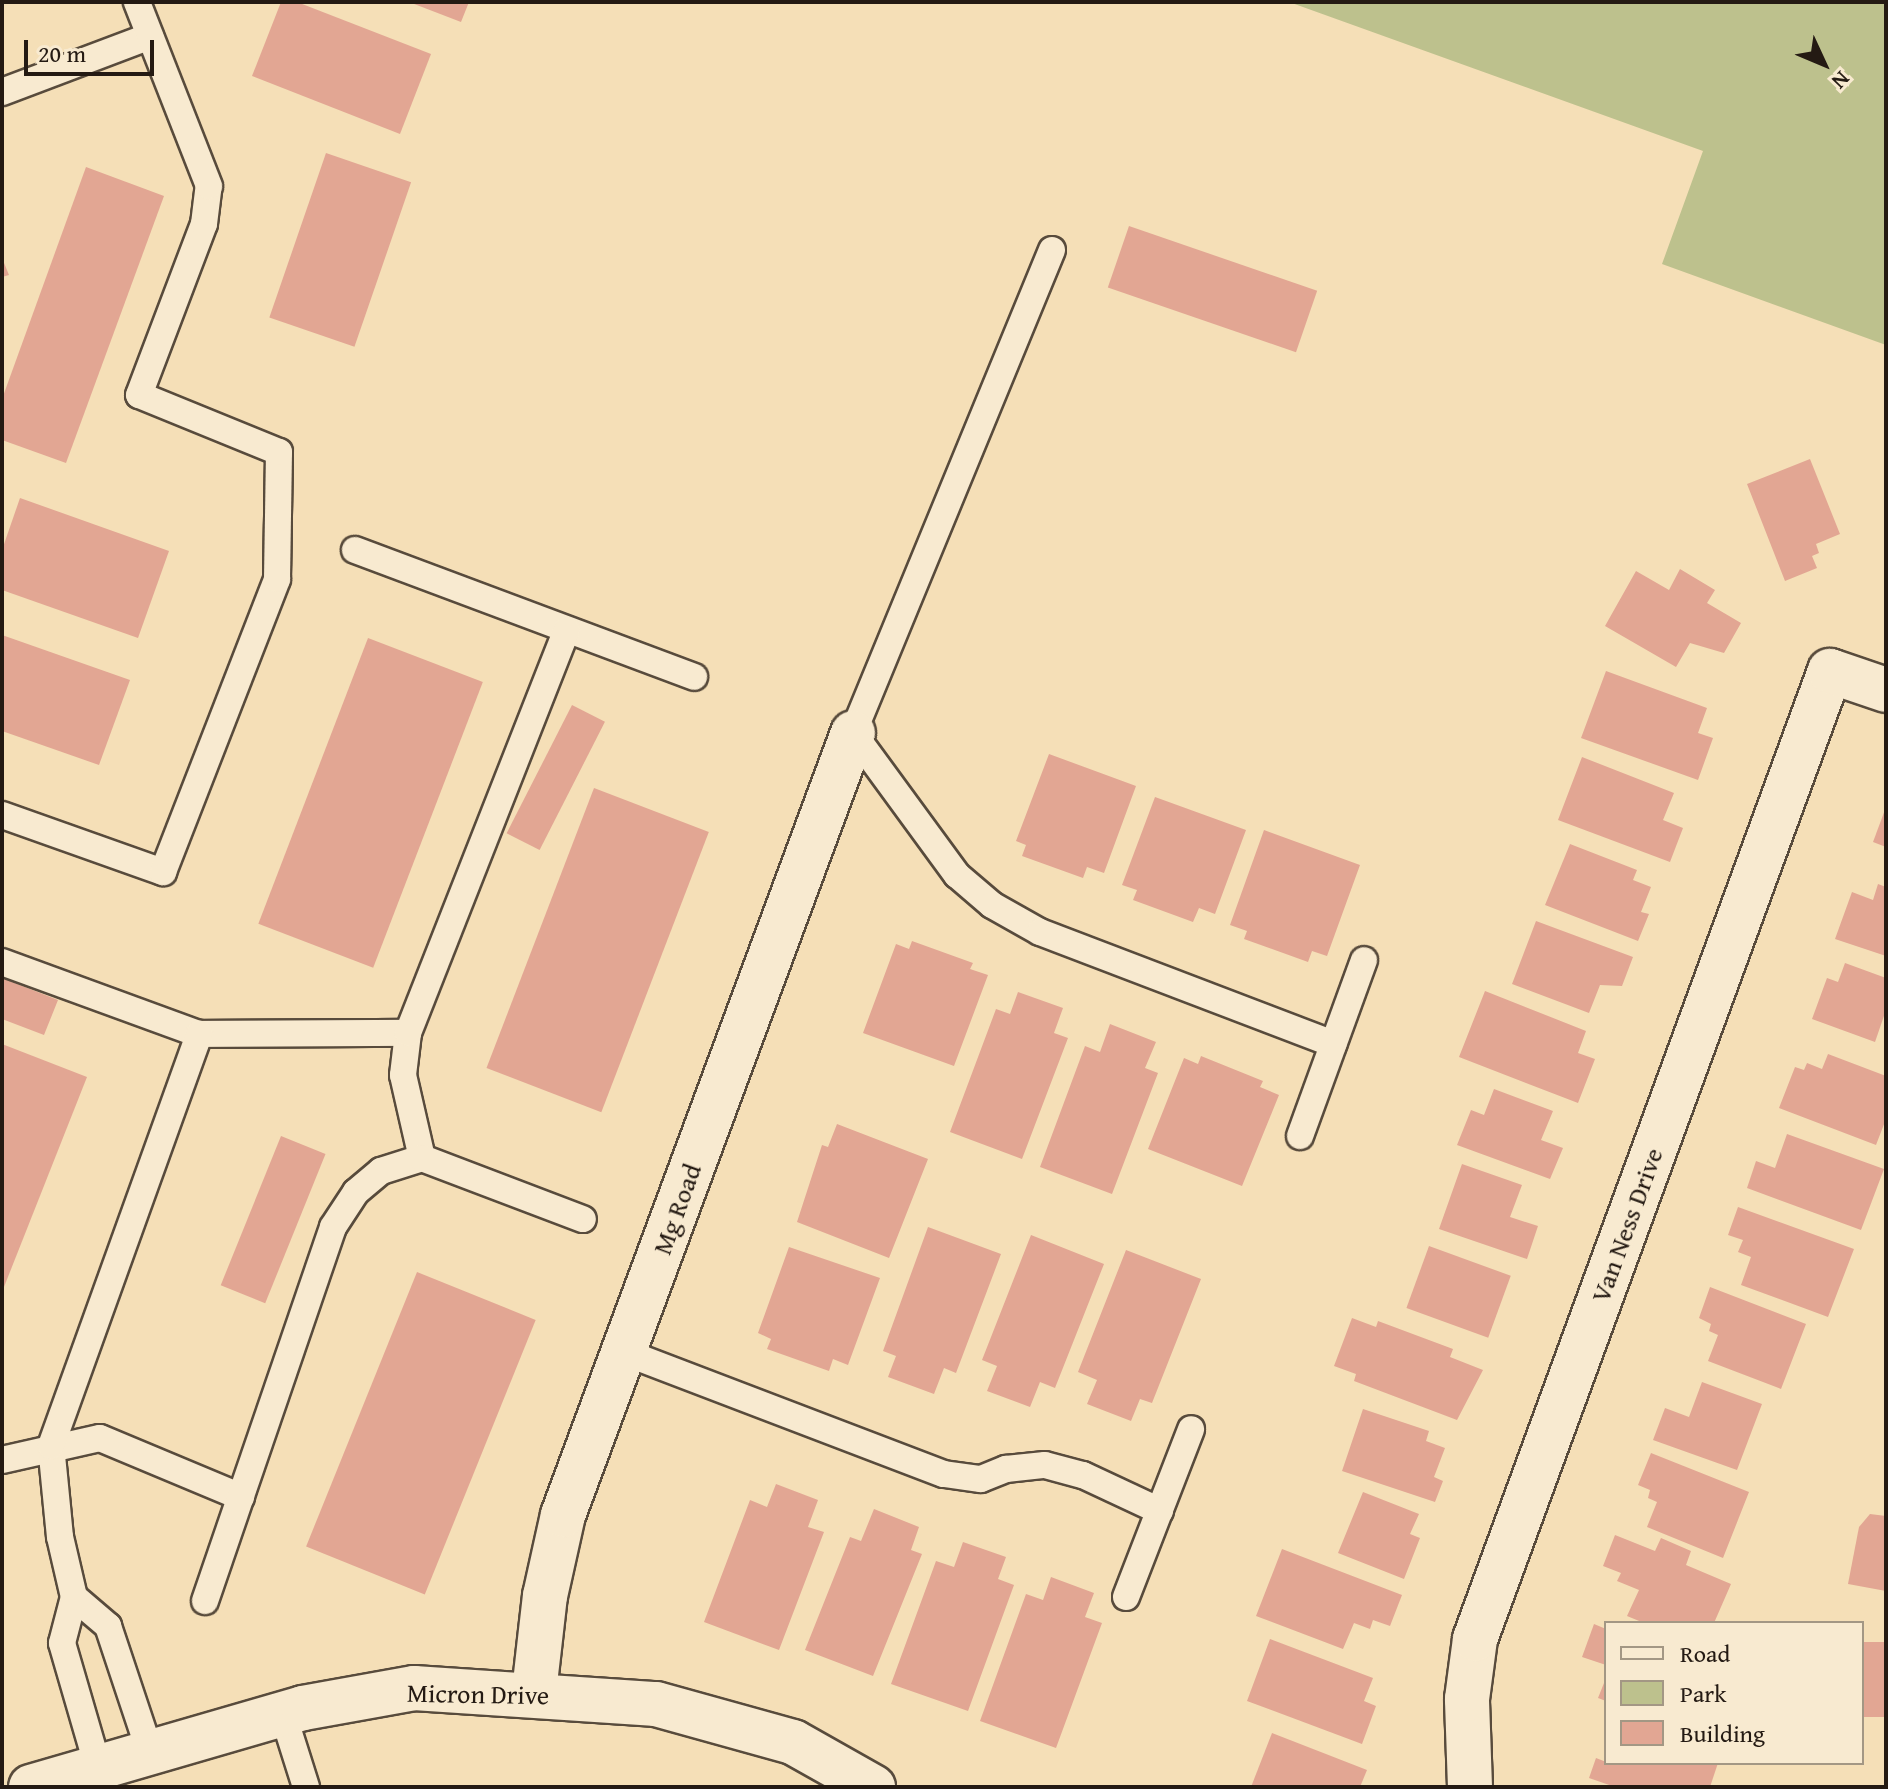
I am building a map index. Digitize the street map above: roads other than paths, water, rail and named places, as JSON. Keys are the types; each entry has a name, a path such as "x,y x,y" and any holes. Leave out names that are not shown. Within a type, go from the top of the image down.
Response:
{"street":[{"name":"Van Ness Drive","path":"1470,1787 1467,1699 1475,1639 1830,671 1886,690"},
{"name":"Mg Road","path":"534,1692 545,1596 563,1515 853,733"},
{"name":"Micron Drive","path":"31,1787 283,1714 414,1688 534,1692 656,1704 793,1742 873,1787"}],"lane":[{"path":"2,815 163,872 277,579 279,452 139,395 204,224 209,186 137,2"},
{"path":"2,92 150,36"},
{"path":"1052,250 853,733 957,875 992,905 1040,932 1333,1044"},
{"path":"355,550 694,677"},
{"path":"422,1158 403,1075 408,1033 567,630"},
{"path":"1300,1136 1364,960"},
{"path":"2,962 199,1034 408,1033"},
{"path":"98,1767 62,1643 74,1597 60,1537 51,1446 199,1034"},
{"path":"205,1601 333,1227 356,1192 381,1171 422,1158 583,1219"},
{"path":"624,1352 944,1474 981,1479 1006,1469 1045,1465 1083,1475 1160,1511"},
{"path":"1126,1597 1191,1429"},
{"path":"2,1460 51,1446 100,1438 241,1497"},
{"path":"74,1597 108,1626 150,1752"},
{"path":"283,1714 306,1787"}]}
